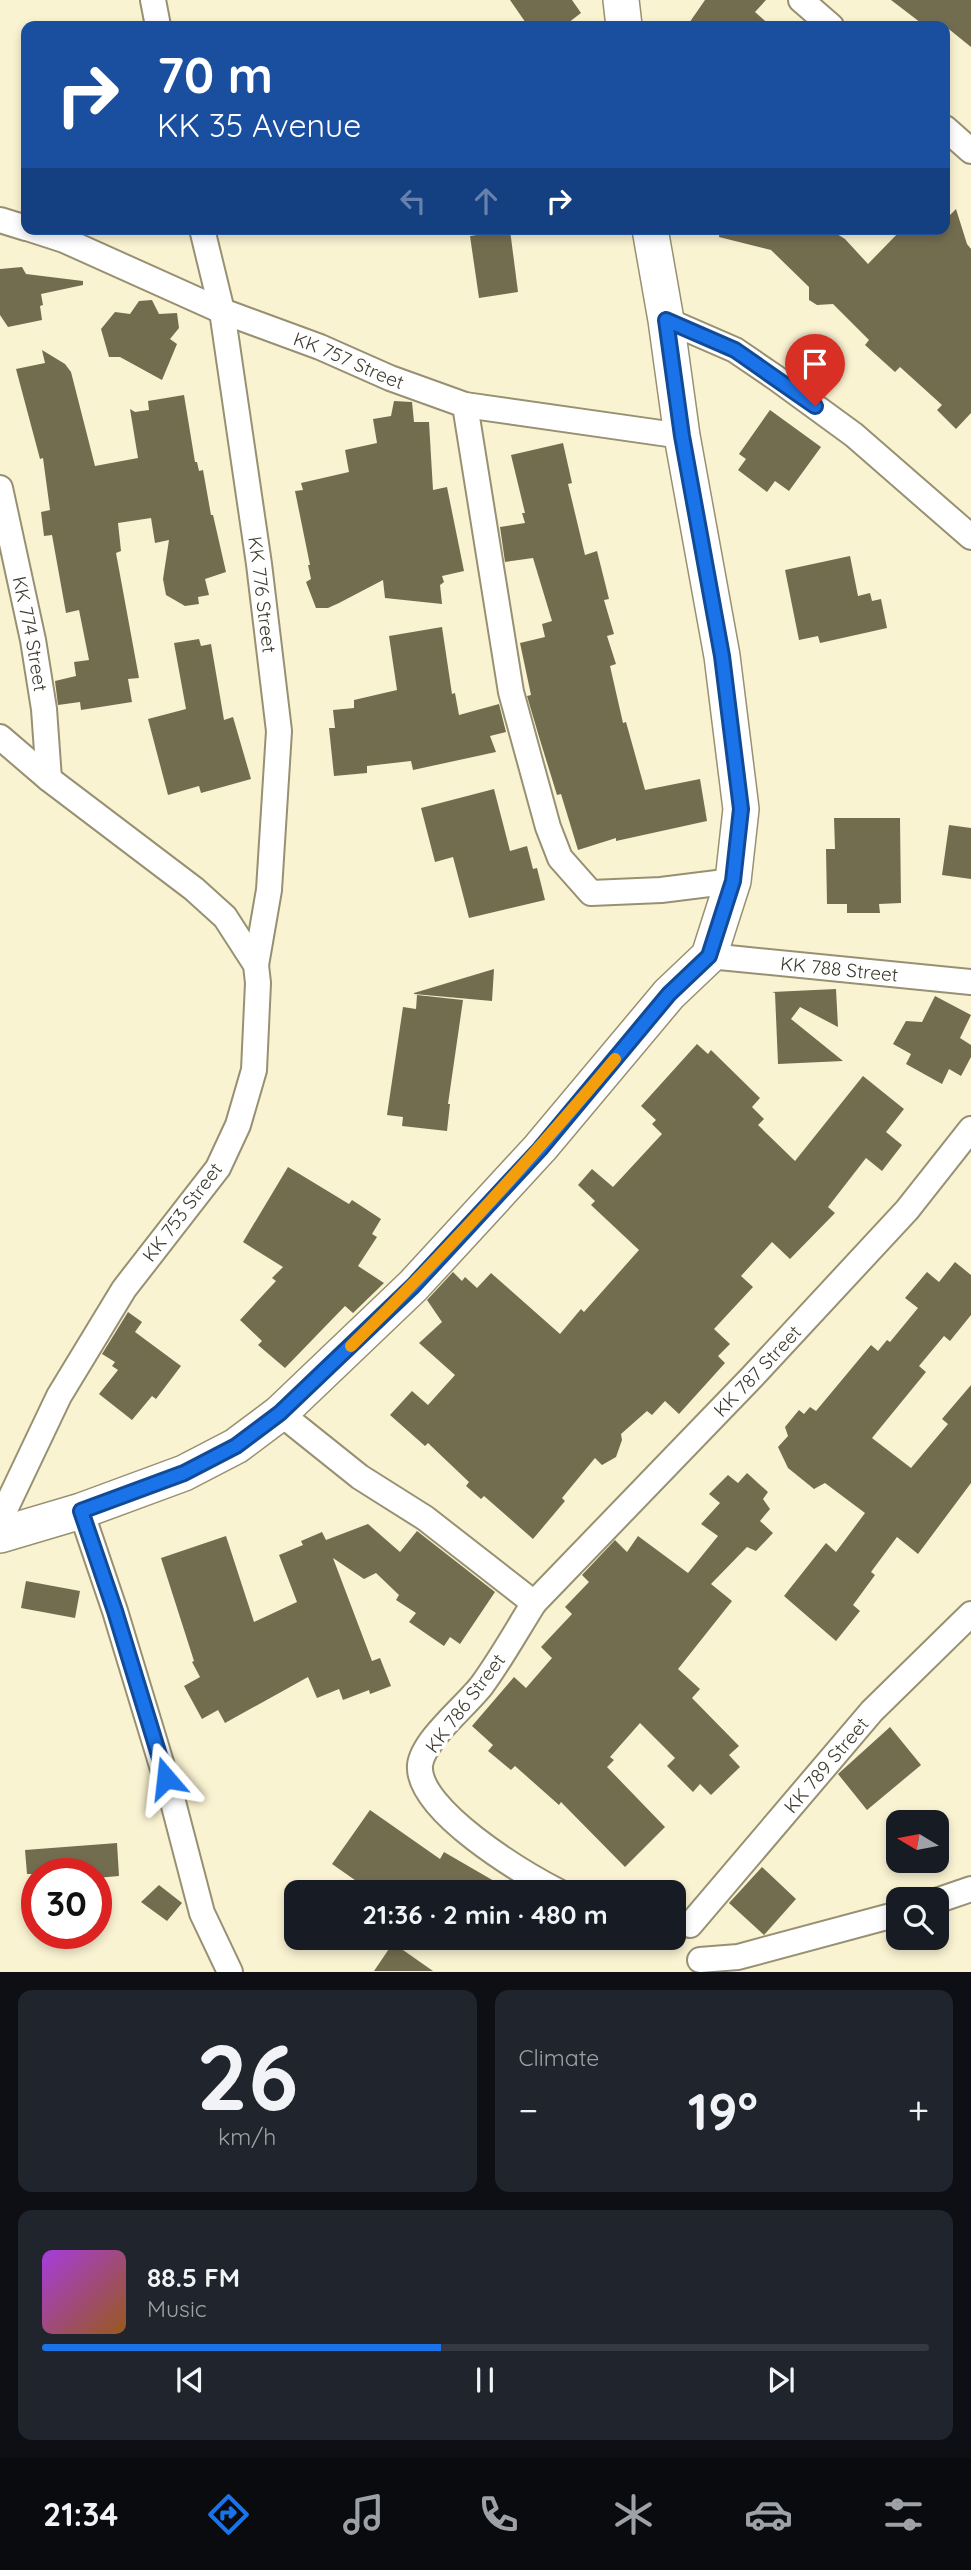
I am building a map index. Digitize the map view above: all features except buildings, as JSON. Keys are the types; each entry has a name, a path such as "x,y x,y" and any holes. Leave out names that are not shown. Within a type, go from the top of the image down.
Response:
{"main road":[{"path":"621,0 623,21"},
{"path":"0,1535 81,1511 184,1473 236,1446 280,1413 413,1286 540,1149 669,994 709,956 733,881 741,809 722,656 682,436 651,235"}],"street":[{"path":"153,0 157,21"},
{"path":"801,0 825,21"},
{"path":"950,132 971,151"},
{"name":"KK 757 Street","path":"0,220 21,227"},
{"name":"KK 757 Street","path":"48,235 222,311 465,405 682,436"},
{"name":"KK 776 Street","path":"203,235 222,311 259,564 279,731 269,890 256,965"},
{"path":"666,320 735,350 776,378 853,435 971,537"},
{"path":"465,405 511,692 548,827 560,858 591,893 661,890 733,881"},
{"name":"KK 774 Street","path":"0,488 33,640 44,709 49,779"},
{"path":"0,737 49,779 194,889 225,917 256,965"},
{"name":"KK 788 Street","path":"709,956 971,982"},
{"name":"KK 753 Street","path":"0,1520 60,1396 124,1289 218,1168 238,1125 254,1070 256,965"},
{"name":"KK 787 Street","path":"534,1603 908,1210 971,1129"},
{"path":"280,1413 360,1477 425,1518 534,1603"},
{"path":"81,1511 115,1611 173,1802 202,1913 230,1972"},
{"name":"KK 786 Street","path":"534,1603 481,1685 447,1722 428,1748 420,1765 423,1780 435,1802 463,1830 535,1880"},
{"name":"KK 789 Street","path":"686,1922 872,1711 971,1614"},
{"path":"949,1896 971,1889"},
{"path":"686,1936 699,1966 886,1917"}],"slow traffic":[{"path":"351,1346 413,1286 540,1149 615,1059"}],"route":[{"path":"166,1778 81,1511 184,1473 236,1446 280,1413 413,1286 540,1149 669,994 709,956 733,881 741,809 722,656 682,436 666,320 735,350 815,406"}]}
